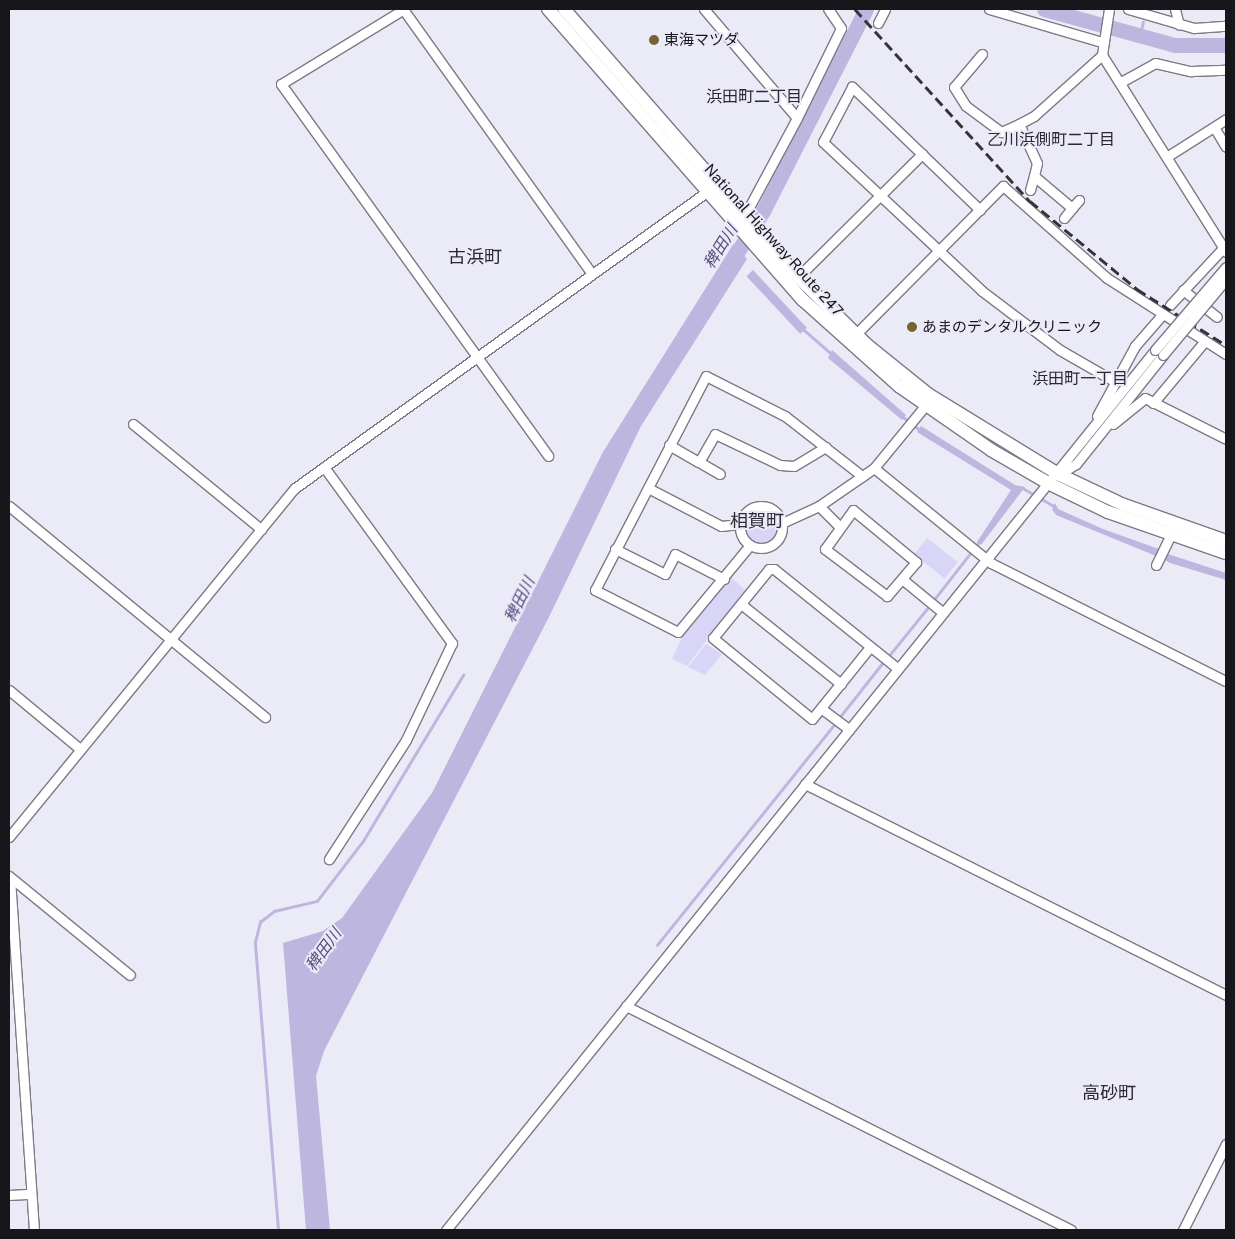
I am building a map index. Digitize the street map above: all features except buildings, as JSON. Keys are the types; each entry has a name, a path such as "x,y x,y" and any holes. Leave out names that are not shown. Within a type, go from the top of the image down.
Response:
{"highway":[{"name":"National Highway Route 247","path":"548,9 743,221 761,244 866,360 921,411 1050,483 1167,542 1226,553"},
{"name":"National Highway Route 247","path":"564,9 712,188"},
{"name":"National Highway Route 247","path":"761,244 856,334 948,408 1050,483 1132,508 1226,541"}],"street":[{"path":"548,456 281,84 404,9 592,274"},
{"path":"704,9 797,118"},
{"path":"743,221 797,118 841,28 828,9"},
{"path":"878,24 885,9"},
{"path":"989,9 1102,40"},
{"path":"1109,9 1102,40 1102,54 1225,248 1170,305"},
{"path":"1128,9 1179,24 1226,26"},
{"path":"1175,9 1179,24"},
{"path":"982,54 954,87 966,106 1001,132 1034,116 1102,54"},
{"path":"1121,82 1155,63 1191,71 1226,70"},
{"path":"980,210 852,87 822,142 937,253 1060,350 1114,382"},
{"path":"1168,156 1226,119"},
{"path":"1019,124 1037,163 1030,190"},
{"path":"1214,126 1226,147"},
{"path":"798,277 922,154"},
{"path":"1034,176 1072,208"},
{"path":"856,334 1003,186 1107,278 1161,316 1226,354"},
{"path":"9,837 295,488 712,188"},
{"path":"1064,218 1079,200"},
{"path":"1094,433 1226,267"},
{"path":"1159,353 1226,280"},
{"path":"1183,290 1217,317"},
{"path":"446,1230 804,784 841,723 890,663 938,609 988,559 1050,483 1076,464 1094,433 1114,382 1135,346 1161,316"},
{"path":"1152,403 1204,342"},
{"path":"750,545 724,579 678,632 595,590 706,376 785,416 862,476"},
{"path":"1094,433 1144,398 1226,440"},
{"path":"750,545 764,548 776,542 782,523 818,506 874,468 921,411"},
{"path":"133,424 261,529"},
{"path":"699,462 715,434 780,465 805,463 826,447"},
{"path":"669,445 720,474"},
{"path":"324,467 452,643 406,740 329,859"},
{"path":"874,468 988,559 1225,678"},
{"path":"648,488 721,526 740,524"},
{"path":"740,524 749,509 762,505 775,511 782,523"},
{"path":"9,506 172,638 265,718"},
{"path":"818,506 840,527"},
{"path":"853,510 916,562 902,579 888,596 824,549 853,510"},
{"path":"740,524 750,545"},
{"path":"1156,565 1167,542"},
{"path":"615,549 666,574 675,554 724,579"},
{"path":"870,647 822,709 809,719 714,643 713,638 769,569 774,569 890,663"},
{"path":"902,579 938,609"},
{"path":"741,604 841,684"},
{"path":"9,690 80,749"},
{"path":"822,709 841,723"},
{"path":"804,784 1226,995"},
{"path":"10,877 130,975"},
{"path":"10,877 34,1230"},
{"path":"626,1006 1071,1230"},
{"path":"1183,1230 1226,1144"},
{"path":"9,1195 31,1194"}],"shaded area":[{"path":"762,508 769,509 775,513 779,519 779,533 775,539 769,543 762,544 755,543 749,539 745,533 744,526 745,519 749,513 755,509"},
{"path":"927,538 958,562 945,579 914,555"},
{"path":"731,577 745,590 687,666 672,659 684,633"},
{"path":"706,644 722,654 705,675 688,667"}],"water":[{"path":"734,243 747,259 641,426 549,617 324,1051 316,1076 330,1230 306,1230 283,943 323,931 342,918 432,793 603,452"},
{"path":"753,270 807,328 800,334 746,276"},
{"path":"832,350 906,415 902,420 828,358"},
{"path":"921,426 1015,485 1025,487 981,545 977,542 1011,490 917,432"},
{"path":"1055,503 1058,509 1103,529 1159,549 1156,556 1056,515 1052,509"},
{"path":"1168,554 1226,573 1226,580 1170,563 1165,560"}],"waterway":[{"name":"稗田川","path":"728,267 763,211 866,9"},
{"name":"稗田川","path":"1044,9 1175,45 1226,45"},
{"path":"1140,34 1143,22"},
{"path":"803,329 831,353"},
{"path":"902,416 920,430"},
{"path":"1021,487 1055,507"},
{"path":"933,601 979,542"},
{"path":"888,657 930,605"},
{"path":"839,718 884,661"},
{"path":"278,1230 255,942 260,922 274,911 317,901 363,841 463,675"},
{"path":"657,945 836,722"}],"railway":[{"path":"855,9 1030,201 1137,289 1226,345"}],"place":[{"name":"東海マツダ","path":"654,40"},
{"name":"あまのデンタルクリニック","path":"912,327"}],"district":[{"name":"浜田町二丁目","path":"754,97"},
{"name":"乙川浜側町二丁目","path":"1051,140"},
{"name":"古浜町","path":"475,257"},
{"name":"浜田町一丁目","path":"1080,379"},
{"name":"相賀町","path":"757,521"},
{"name":"高砂町","path":"1109,1093"}]}
